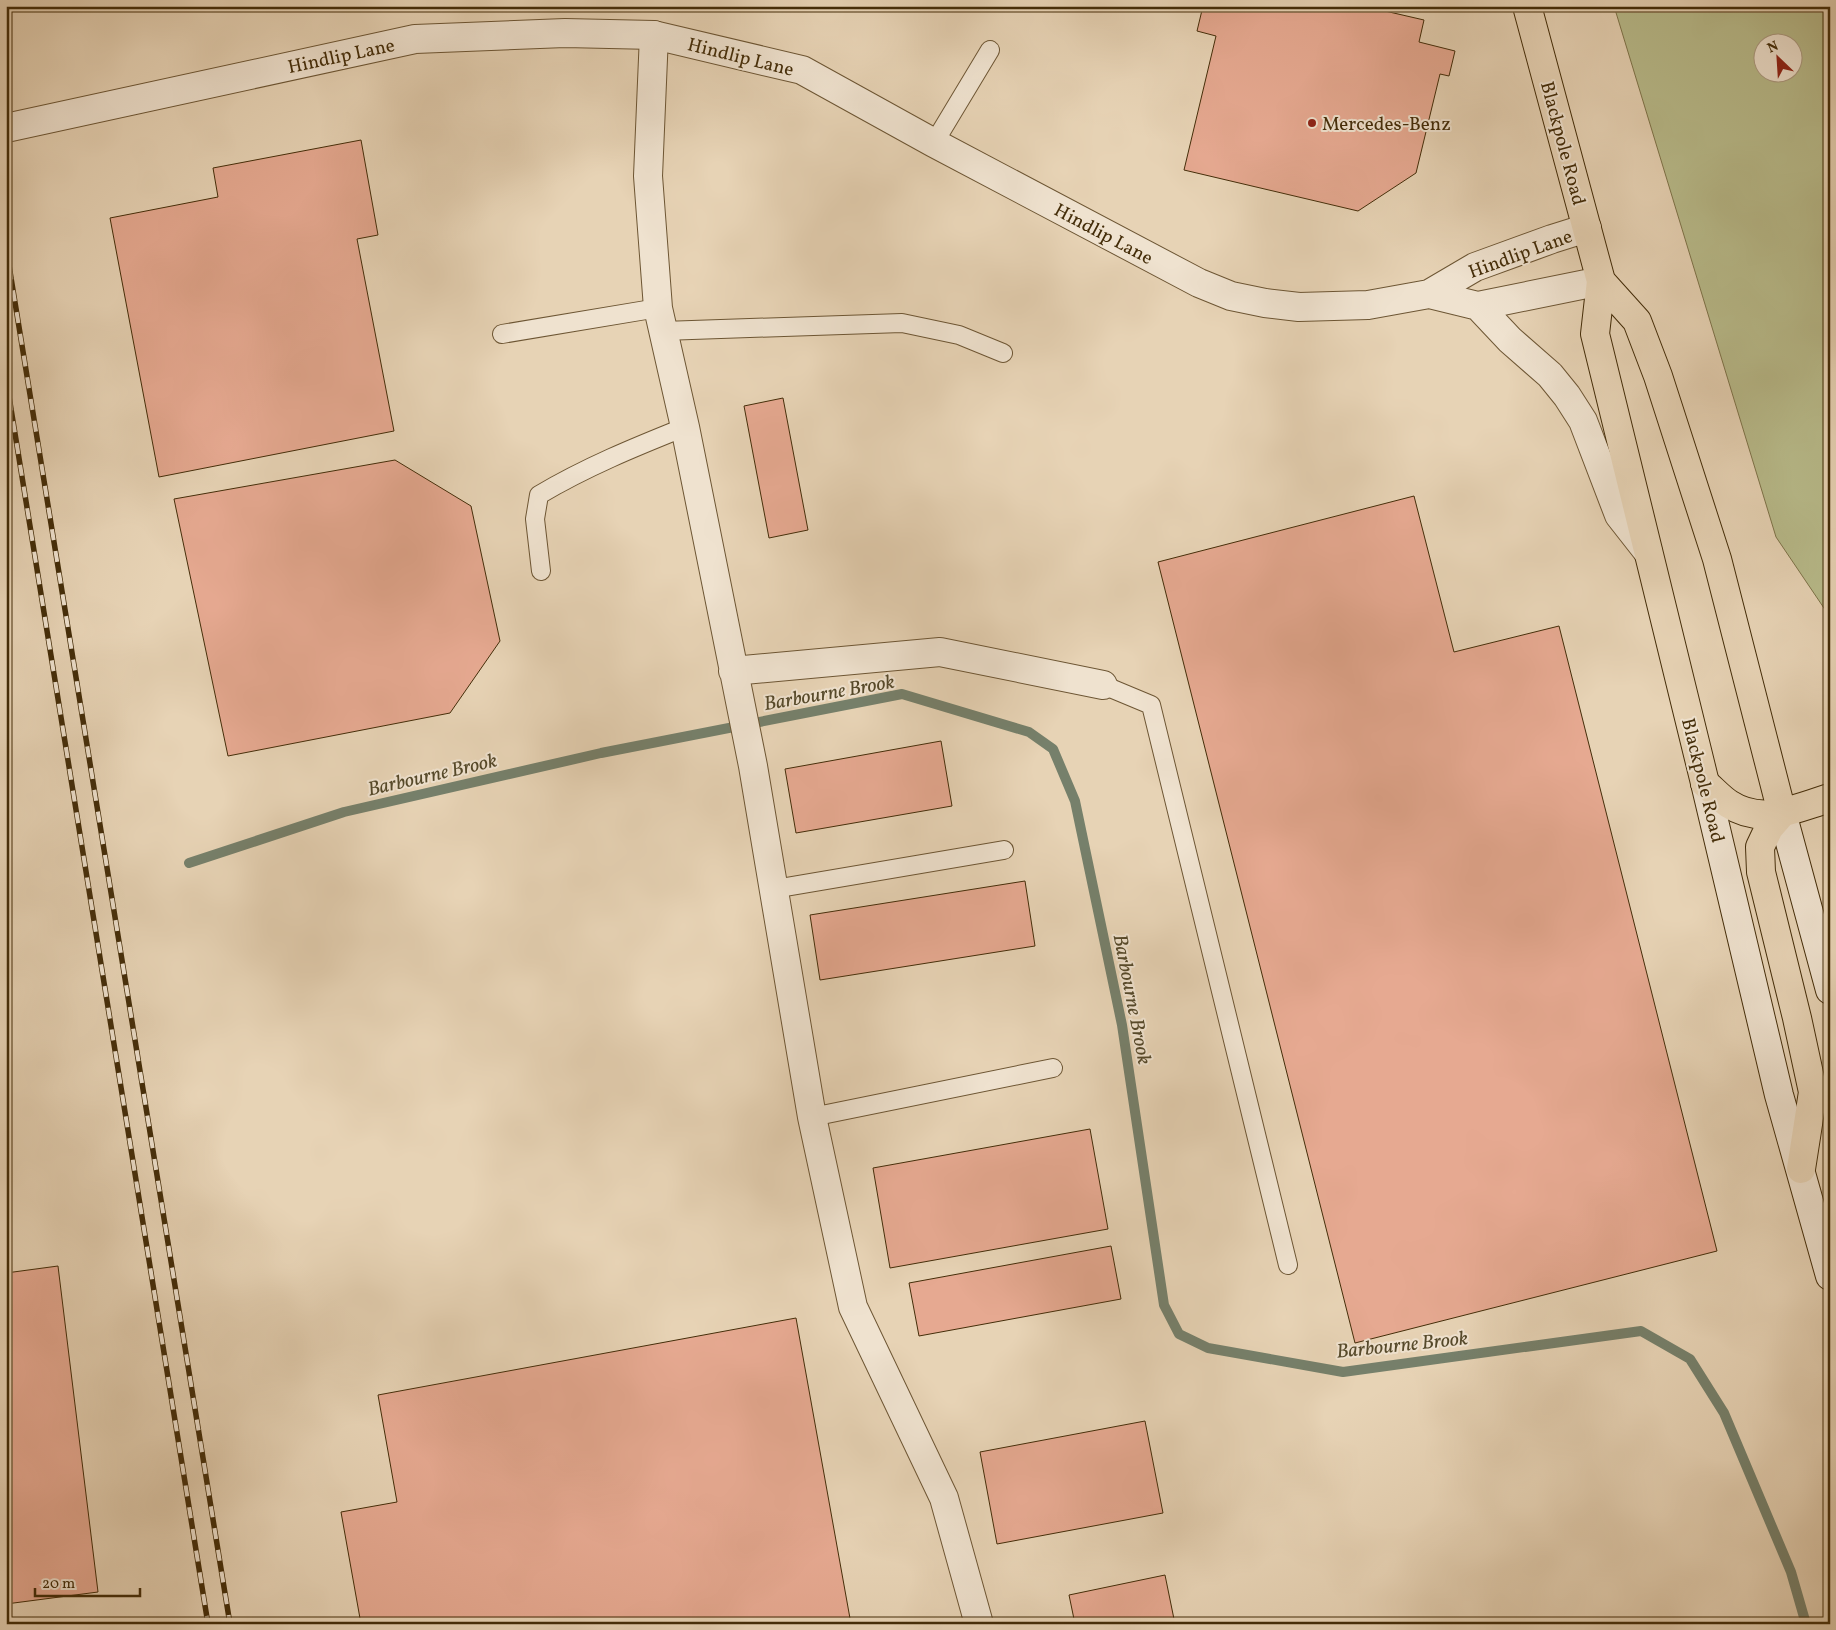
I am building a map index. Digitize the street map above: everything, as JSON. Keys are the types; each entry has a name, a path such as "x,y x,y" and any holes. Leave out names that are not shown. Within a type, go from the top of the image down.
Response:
{"main road":[{"name":"Blackpole Road","path":"1527,6 1601,281 1595,334 1705,783"},
{"name":"Blackpole Road","path":"1601,281 1637,321 1658,376 1717,559 1782,813"},
{"path":"1705,783 1729,804 1748,812 1766,816 1830,798"},
{"path":"1782,813 1769,828 1760,847 1761,872 1797,1018 1812,1092 1801,1169"}],"street":[{"name":"Hindlip Lane","path":"6,128 415,39 565,32 654,35 802,70 934,143 1199,283 1231,296 1299,308 1368,305 1429,294 1475,267 1587,228"},
{"path":"654,35 648,176 660,320 685,427 753,766 812,1117 853,1307 944,1498 979,1624"},
{"name":"Hindlip Lane","path":"1429,294 1478,306 1601,281"},
{"path":"1478,306 1510,340 1550,375 1566,396 1583,421 1619,515 1648,552"},
{"path":"733,671 940,652 1103,685"},
{"name":"Blackpole Road","path":"1705,783 1779,1095 1830,1276"},
{"name":"Blackpole Road","path":"1782,813 1830,990"}],"lane":[{"path":"934,143 990,50"},
{"path":"502,334 660,320 902,323 959,334 1003,353"},
{"path":"541,571 535,519 540,494 604,460 685,427"},
{"path":"1103,685 1151,705 1288,1265"},
{"path":"774,889 1004,850"},
{"path":"812,1117 1053,1068"}],"green space":[{"path":"1614,6 1830,6 1830,617 1776,537"}],"building":[{"name":"Mercedes-Benz","path":"1203,6 1386,6 1385,11 1424,20 1419,42 1455,51 1449,76 1440,74 1416,173 1358,211 1184,170 1216,36 1197,31"},
{"path":"361,140 378,235 357,239 394,431 159,477 110,218 218,197 213,168"},
{"path":"783,398 808,530 769,538 744,406"},
{"path":"395,460 471,506 500,641 450,713 228,756 174,499"},
{"path":"1414,496 1454,652 1559,626 1717,1251 1355,1343 1158,562"},
{"path":"941,741 952,806 796,833 785,769"},
{"path":"1025,881 1035,946 820,980 810,915"},
{"path":"1090,1129 1108,1229 890,1268 873,1168"},
{"path":"1111,1246 1121,1299 919,1336 909,1283"},
{"path":"58,1266 98,1592 6,1604 6,1273"},
{"path":"796,1318 851,1624 361,1624 341,1512 397,1502 378,1395"},
{"path":"1145,1421 1163,1513 997,1544 980,1452"},
{"path":"1165,1575 1175,1624 1075,1624 1069,1595"}],"waterway":[{"name":"Barbourne Brook","path":"189,863 344,812 601,753 902,694 1029,732 1053,749 1075,801 1122,1025 1164,1305 1179,1334 1208,1348 1343,1372 1641,1331 1690,1359 1724,1413 1791,1572 1806,1624"}],"railway":[{"path":"6,247 230,1624"},
{"path":"6,378 208,1624"}],"place":[{"name":"Mercedes-Benz","path":"1312,123"}]}
